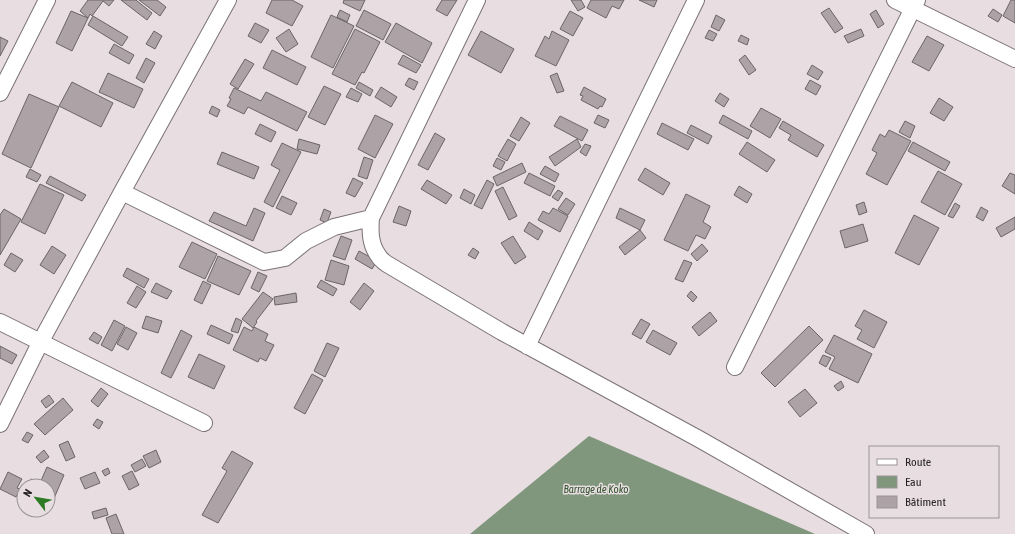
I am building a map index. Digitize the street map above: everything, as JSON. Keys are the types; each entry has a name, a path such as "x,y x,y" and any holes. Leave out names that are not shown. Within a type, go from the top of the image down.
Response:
{"street":[{"path":"0,93 47,0"},
{"path":"0,424 41,341 228,0"},
{"path":"477,0 371,218 370,233 373,246 378,256 387,264 527,346 699,439 866,534"},
{"path":"527,346 696,0"},
{"path":"895,0 915,4 1015,59"},
{"path":"735,367 915,4"},
{"path":"122,192 264,262 285,258 306,242 334,227 371,218"},
{"path":"0,322 204,423"}],"water":[{"name":"Barrage de Koko","path":"589,436 815,534 470,534"}],"building":[{"path":"88,0 114,0 109,6 103,1 92,16 90,14 88,18 80,11"},
{"path":"121,0 136,0 152,13 147,20"},
{"path":"139,0 157,0 166,7 160,16"},
{"path":"272,0 292,0 303,6 292,26 266,13"},
{"path":"344,0 365,0 360,11 343,3"},
{"path":"442,0 457,0 447,16 436,10"},
{"path":"571,0 581,0 585,7 578,11"},
{"path":"591,0 624,0 619,9 612,6 606,18 587,8"},
{"path":"639,0 657,0 654,7"},
{"path":"1011,0 1015,0 1015,23 1003,16"},
{"path":"829,8 843,28 835,33 821,13"},
{"path":"993,9 1002,15 998,22 988,16"},
{"path":"340,10 350,15 347,22 337,17"},
{"path":"364,10 391,24 383,40 356,26"},
{"path":"876,10 884,24 878,28 870,14"},
{"path":"71,11 88,18 72,51 56,43"},
{"path":"570,11 583,18 573,36 560,29"},
{"path":"331,15 354,26 333,68 311,57"},
{"path":"716,15 725,20 719,31 711,27"},
{"path":"93,16 128,37 122,46 88,25"},
{"path":"255,23 269,30 261,43 248,36"},
{"path":"396,23 432,43 422,63 385,42"},
{"path":"289,29 298,44 286,52 276,38"},
{"path":"355,29 380,42 364,73 362,72 355,85 332,74"},
{"path":"861,29 864,36 848,43 844,36"},
{"path":"709,30 717,34 713,41 705,38"},
{"path":"154,31 162,36 155,49 146,44"},
{"path":"481,31 514,49 501,73 468,55"},
{"path":"552,31 569,40 556,66 535,56 545,36 549,39"},
{"path":"741,35 749,39 747,45 738,41"},
{"path":"927,36 944,45 929,71 912,62"},
{"path":"0,37 8,41 0,56"},
{"path":"114,44 134,55 129,64 109,53"},
{"path":"272,50 306,67 297,85 263,68"},
{"path":"403,55 421,65 416,73 398,64"},
{"path":"745,55 756,70 749,75 739,60"},
{"path":"146,58 155,63 144,83 136,78"},
{"path":"245,59 254,64 238,89 230,84"},
{"path":"812,65 823,72 818,80 807,74"},
{"path":"108,73 143,89 134,108 99,92"},
{"path":"557,73 564,91 557,93 550,76"},
{"path":"409,78 418,82 414,90 405,85"},
{"path":"810,80 821,86 816,95 805,89"},
{"path":"72,82 113,103 101,127 59,106"},
{"path":"359,82 373,90 370,96 356,88"},
{"path":"324,86 341,94 325,125 308,117"},
{"path":"381,87 397,97 391,107 375,97"},
{"path":"584,87 606,99 602,107 600,106 598,109 581,100 583,96 580,95"},
{"path":"234,88 261,101 266,92 307,112 297,131 248,107 244,114 227,106"},
{"path":"351,88 362,94 358,102 346,97"},
{"path":"720,93 729,99 724,107 715,101"},
{"path":"29,94 59,107 31,168 2,154"},
{"path":"939,98 953,107 944,121 930,113"},
{"path":"212,106 220,110 217,117 209,113"},
{"path":"761,108 781,119 770,138 750,126"},
{"path":"375,115 393,124 375,158 358,149"},
{"path":"598,115 609,120 605,128 594,123"},
{"path":"723,115 752,131 748,139 719,123"},
{"path":"560,116 588,130 582,141 554,126"},
{"path":"521,117 530,123 519,141 510,136"},
{"path":"783,121 824,145 817,157 788,140 791,135 779,128"},
{"path":"905,121 915,126 910,138 899,132"},
{"path":"662,123 694,139 688,150 657,134"},
{"path":"260,124 276,132 271,142 255,134"},
{"path":"691,125 712,136 708,144 687,133"},
{"path":"889,130 911,141 887,185 866,174 877,153 872,150 880,134 885,137"},
{"path":"435,133 445,139 428,170 418,165"},
{"path":"299,139 320,145 317,154 297,149"},
{"path":"508,139 516,144 507,161 498,156"},
{"path":"577,139 581,147 555,166 549,157"},
{"path":"747,142 775,160 767,172 739,154"},
{"path":"913,142 950,162 945,171 908,151"},
{"path":"282,143 301,152 273,207 264,202 280,170 271,165"},
{"path":"585,144 591,146 586,156 580,152"},
{"path":"222,152 259,167 254,179 217,164"},
{"path":"364,157 373,160 367,179 358,176"},
{"path":"497,158 505,162 501,170 493,166"},
{"path":"522,163 526,172 497,186 493,177"},
{"path":"545,166 559,174 555,182 540,174"},
{"path":"645,168 670,183 663,195 638,180"},
{"path":"30,169 41,175 37,182 26,177"},
{"path":"938,171 962,184 945,215 921,202"},
{"path":"529,173 555,186 550,196 524,183"},
{"path":"1010,173 1015,175 1015,194 1002,186"},
{"path":"50,176 86,195 82,201 46,183"},
{"path":"353,178 363,183 355,197 346,193"},
{"path":"427,180 452,195 446,204 421,189"},
{"path":"487,180 494,184 482,209 474,205"},
{"path":"40,184 64,195 45,234 21,222"},
{"path":"739,186 752,194 747,203 734,195"},
{"path":"503,187 517,216 509,220 495,191"},
{"path":"464,189 475,195 471,204 460,198"},
{"path":"558,190 563,193 558,201 552,197"},
{"path":"686,194 710,206 703,222 711,227 705,239 696,235 688,251 664,240"},
{"path":"282,196 297,203 291,215 276,208"},
{"path":"566,198 575,204 568,215 558,209"},
{"path":"864,202 867,212 859,215 856,205"},
{"path":"955,203 960,206 953,218 948,216"},
{"path":"399,206 411,211 406,226 393,222"},
{"path":"981,207 988,211 983,221 976,217"},
{"path":"254,208 265,213 253,241 209,221 214,212 246,226"},
{"path":"553,208 568,216 560,232 538,220 543,211 549,214"},
{"path":"620,208 645,220 640,230 616,218"},
{"path":"4,209 21,219 0,255 0,215"},
{"path":"324,209 331,212 327,223 320,220"},
{"path":"914,215 939,228 919,265 895,253"},
{"path":"1015,217 1015,229 1001,237 996,228"},
{"path":"529,222 543,231 538,240 524,231"},
{"path":"863,224 868,241 845,248 840,231"},
{"path":"640,230 646,238 625,255 619,247"},
{"path":"341,236 352,240 345,260 333,256"},
{"path":"513,236 526,257 515,264 501,243"},
{"path":"192,242 217,254 205,279 179,267"},
{"path":"702,244 708,251 697,261 691,254"},
{"path":"52,246 66,255 54,274 40,265"},
{"path":"473,248 479,252 475,259 468,255"},
{"path":"359,251 377,261 372,269 355,259"},
{"path":"11,253 23,260 15,272 4,265"},
{"path":"218,256 251,271 239,295 207,281"},
{"path":"331,260 349,266 344,285 325,280"},
{"path":"684,260 692,263 683,282 675,279"},
{"path":"127,268 149,279 144,288 123,276"},
{"path":"258,272 267,276 259,292 251,288"},
{"path":"321,280 337,289 333,296 317,287"},
{"path":"203,281 211,285 202,304 194,300"},
{"path":"156,283 172,291 167,299 151,292"},
{"path":"364,283 374,291 360,310 350,302"},
{"path":"137,286 146,292 136,308 127,303"},
{"path":"691,291 697,297 693,302 687,296"},
{"path":"263,292 273,299 256,321 257,322 253,328 242,319"},
{"path":"296,293 297,302 275,305 274,297"},
{"path":"864,310 887,322 874,348 857,339 862,330 855,326"},
{"path":"710,312 717,321 699,336 692,327"},
{"path":"146,316 162,321 158,333 142,328"},
{"path":"236,318 242,321 238,333 231,331"},
{"path":"641,319 650,324 641,339 632,334"},
{"path":"114,320 125,326 112,351 101,345"},
{"path":"211,325 233,335 229,344 207,334"},
{"path":"809,326 823,340 775,387 761,373"},
{"path":"126,327 137,333 128,350 117,344"},
{"path":"244,327 252,331 254,327 268,334 265,341 274,345 266,361 260,358 258,362 233,350"},
{"path":"181,330 192,336 171,378 161,373"},
{"path":"653,330 677,343 670,355 646,342"},
{"path":"94,332 102,337 98,344 89,339"},
{"path":"834,335 872,354 858,383 829,369 835,357 825,352"},
{"path":"327,343 339,348 325,377 314,371"},
{"path":"0,346 17,355 12,364 0,358"},
{"path":"199,354 225,366 214,389 188,377"},
{"path":"823,355 831,358 826,367 819,363"},
{"path":"312,374 323,380 305,414 294,408"},
{"path":"841,381 844,387 838,391 834,386"},
{"path":"101,388 108,394 98,407 91,401"},
{"path":"805,389 817,403 800,417 788,402"},
{"path":"49,395 54,402 46,408 41,401"},
{"path":"63,398 73,410 45,435 34,424"},
{"path":"97,419 103,422 99,429 93,425"},
{"path":"27,432 33,435 28,443 22,440"},
{"path":"68,441 75,457 66,461 59,445"},
{"path":"44,450 49,457 41,463 36,457"},
{"path":"156,450 161,462 149,468 143,456"},
{"path":"232,451 253,463 218,523 202,515 227,471 222,468"},
{"path":"142,459 146,466 135,472 131,465"},
{"path":"47,467 64,475 56,494 56,478 42,478"},
{"path":"108,468 110,473 105,476 102,471"},
{"path":"132,471 139,485 129,490 122,476"},
{"path":"8,472 20,478 16,478 16,497 0,489"},
{"path":"95,472 100,483 85,489 80,478"},
{"path":"106,508 108,515 94,519 92,512"},
{"path":"116,514 124,534 112,534 106,518"}]}
